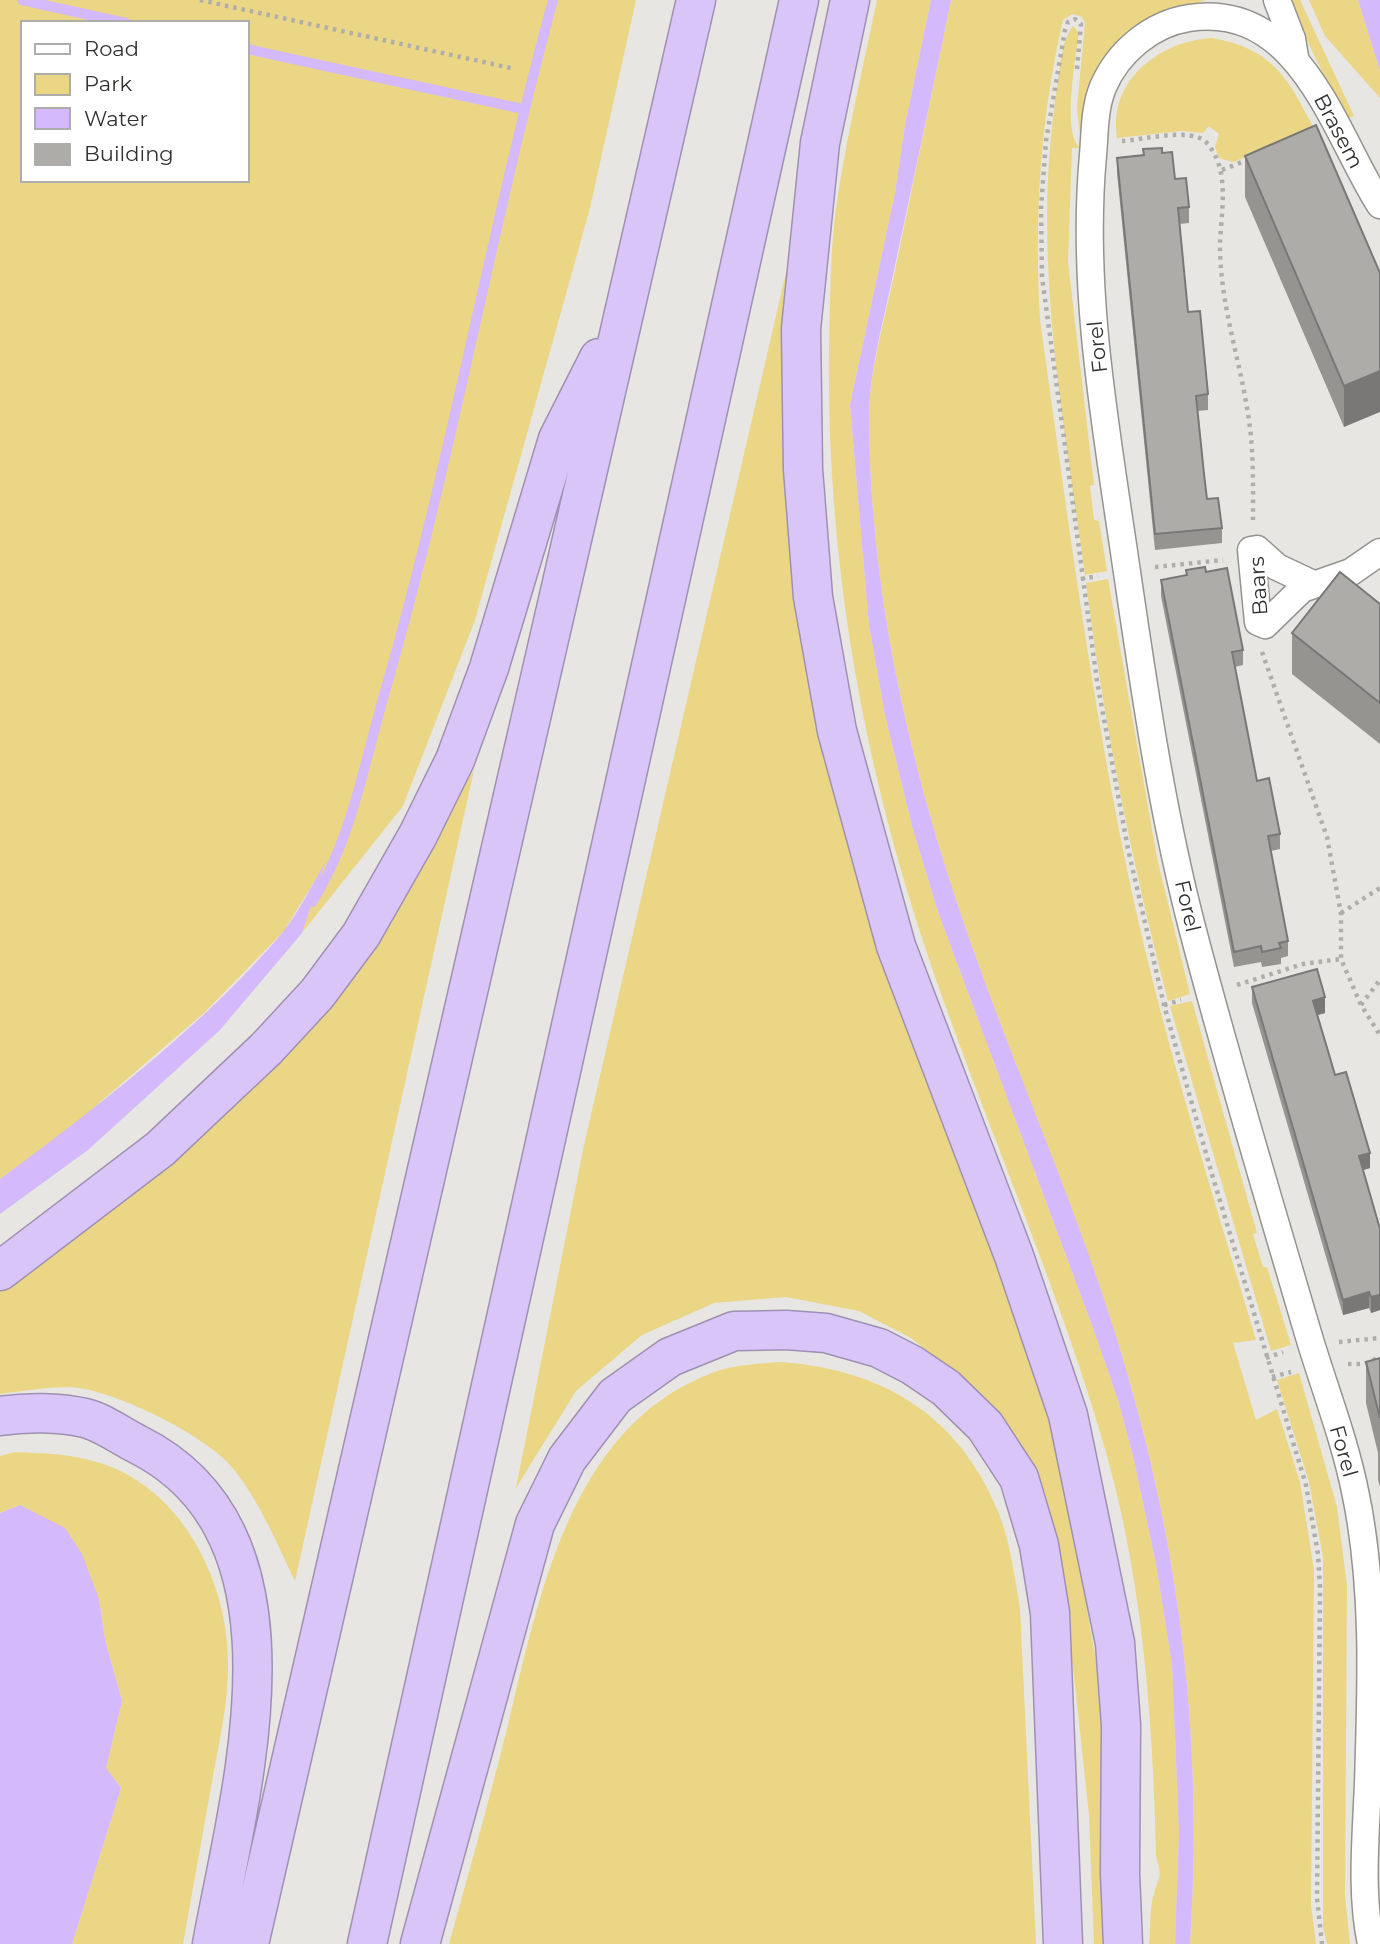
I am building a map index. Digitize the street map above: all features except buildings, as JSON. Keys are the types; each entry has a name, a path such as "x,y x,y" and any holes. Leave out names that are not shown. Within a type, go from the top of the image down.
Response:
{"highway":[{"path":"249,1944 696,0"},
{"path":"367,1944 799,0"},
{"path":"850,0 820,143 801,329 803,469 813,597 838,731 896,946 1014,1256 1071,1429 1115,1643 1121,1725 1120,1873 1123,1944"},
{"path":"0,1271 170,1140 283,1031 317,994 361,935 418,835 454,760 493,655 558,439 627,303"},
{"path":"420,1944 521,1570 535,1524 567,1459 615,1396 670,1357 734,1331 786,1330 839,1337 879,1348 912,1364 946,1388 985,1426 1019,1478 1039,1545 1050,1613 1063,1944"},
{"path":"0,1416 17,1413 86,1418 159,1455 197,1489 224,1528 244,1585 254,1665 245,1754 212,1944"}],"street":[{"path":"1277,0 1292,39 1295,59"},
{"name":"Forel","path":"1295,59 1279,42 1260,29 1218,8 1167,24 1128,49 1103,87 1096,110 1089,195 1089,277 1105,427 1151,724 1191,926 1346,1454 1363,1531 1368,1583 1369,1731 1364,1879 1371,1944"},
{"name":"Brasem","path":"1295,59 1318,90 1380,205"},
{"name":"Baars","path":"1311,583 1277,567 1257,549 1251,550 1258,622 1265,625 1311,583 1351,572 1380,552"}],"path":[{"path":"200,0 511,68"},
{"path":"1094,144 1173,135 1197,137 1205,141 1222,170 1220,269 1231,341 1251,428 1257,549"},
{"path":"1222,170 1259,155"},
{"path":"1163,566 1230,560"},
{"path":"1258,622 1261,648 1282,713 1322,818 1341,914 1341,958 1362,1005 1380,1035"},
{"path":"1341,914 1380,888"},
{"path":"1247,982 1303,964 1341,958"},
{"path":"1362,1005 1380,980"},
{"path":"1358,1342 1380,1338"},
{"path":"1364,1364 1380,1357"}],"green space":[{"path":"0,0 636,0 590,208 475,620 403,806 302,933 323,867 284,931 205,1012 70,1128 0,1179"},
{"path":"877,0 931,0 905,125 895,193 850,405 869,625 885,715 912,826 938,912 1093,1328 1118,1400 1134,1460 1156,1564 1172,1664 1179,1832 1175,1944 1149,1944 1151,1906 1160,1873 1156,1857 1149,1703 1137,1600 1118,1499 1080,1369 963,1054 909,896 872,758 850,643 836,526 829,409 831,266 835,216 844,162"},
{"path":"951,0 1206,0 1157,16 1080,136 1077,107 1085,23 1082,17 1072,14 1063,20 1049,95 1041,169 1038,244 1040,320 1092,679 1132,893 1174,1062 1256,1340 1233,1343 1256,1420 1277,1409 1300,1482 1314,1570 1311,1905 1316,1944 1190,1944 1193,1794 1190,1721 1183,1648 1160,1504 1143,1432 1107,1309 955,898 916,765 888,630 872,493 869,405 877,349"},
{"path":"1288,0 1300,0 1354,116 1345,120"},
{"path":"1309,0 1358,0 1380,71 1380,98 1325,36"},
{"path":"1073,26 1079,33 1071,113 1075,141 1081,148 1072,148 1068,262 1094,485 1090,486 1094,520 1099,521 1107,571 1085,575 1059,392 1048,272 1050,150 1062,55"},
{"path":"1212,38 1249,49 1274,67 1303,108 1312,125 1309,132 1233,162 1219,158 1215,147 1219,134 1209,126 1203,133 1181,131 1117,138 1116,117 1121,98 1129,82 1142,67 1174,47"},
{"path":"794,238 823,707 1077,1489 1087,1610 1104,1706 1110,1944 1094,1944 1089,1815 1076,1694 1064,1595 1045,1495 1006,1423 964,1380 911,1338 859,1311 786,1297 714,1303 642,1335 576,1391 516,1488 584,1145"},
{"path":"1108,579 1157,858 1190,994 1168,1001 1120,793 1093,636 1086,583"},
{"path":"474,770 295,1581 250,1492 230,1465 199,1440 131,1404 87,1389 60,1387 0,1394 0,1284 351,969"},
{"path":"1192,1001 1257,1233 1253,1234 1263,1267 1267,1267 1291,1345 1271,1351 1170,1006"},
{"path":"780,1362 816,1366 850,1374 882,1386 911,1402 937,1422 960,1447 980,1475 997,1509 1008,1545 1020,1608 1036,1944 449,1944 548,1573 568,1522 593,1475 624,1433 663,1398 720,1370"},
{"path":"1299,1373 1337,1507 1347,1586 1345,1896 1350,1944 1327,1944 1323,1927 1323,1557 1309,1482 1277,1380"},
{"path":"15,1452 90,1460 129,1475 154,1493 176,1515 194,1541 219,1599 226,1630 227,1689 183,1944 72,1944 121,1788 106,1768 122,1701 105,1640 99,1599 20,1505 0,1513 0,1456"}],"water":[{"path":"931,0 951,0 878,344 869,404 878,562 901,698 935,832 978,963 1072,1209 1107,1309 1143,1432 1160,1504 1183,1648 1190,1721 1193,1869 1190,1944 1175,1944 1179,1832 1172,1664 1156,1564 1134,1460 1118,1400 1093,1328 938,912 912,826 885,715 869,625 850,405 895,193 905,125"},
{"path":"1358,0 1380,0 1380,71"},
{"path":"325,863 302,933 220,1030 88,1150 0,1214 0,1179 112,1094 220,999 283,932"},
{"path":"20,1505 65,1528 82,1554 99,1599 105,1640 122,1701 106,1768 121,1788 72,1944 0,1944 0,1513"}],"waterway":[{"path":"22,0 117,21"},
{"path":"312,902 326,878 347,826 409,603 553,0"},
{"path":"248,49 523,109"}]}
